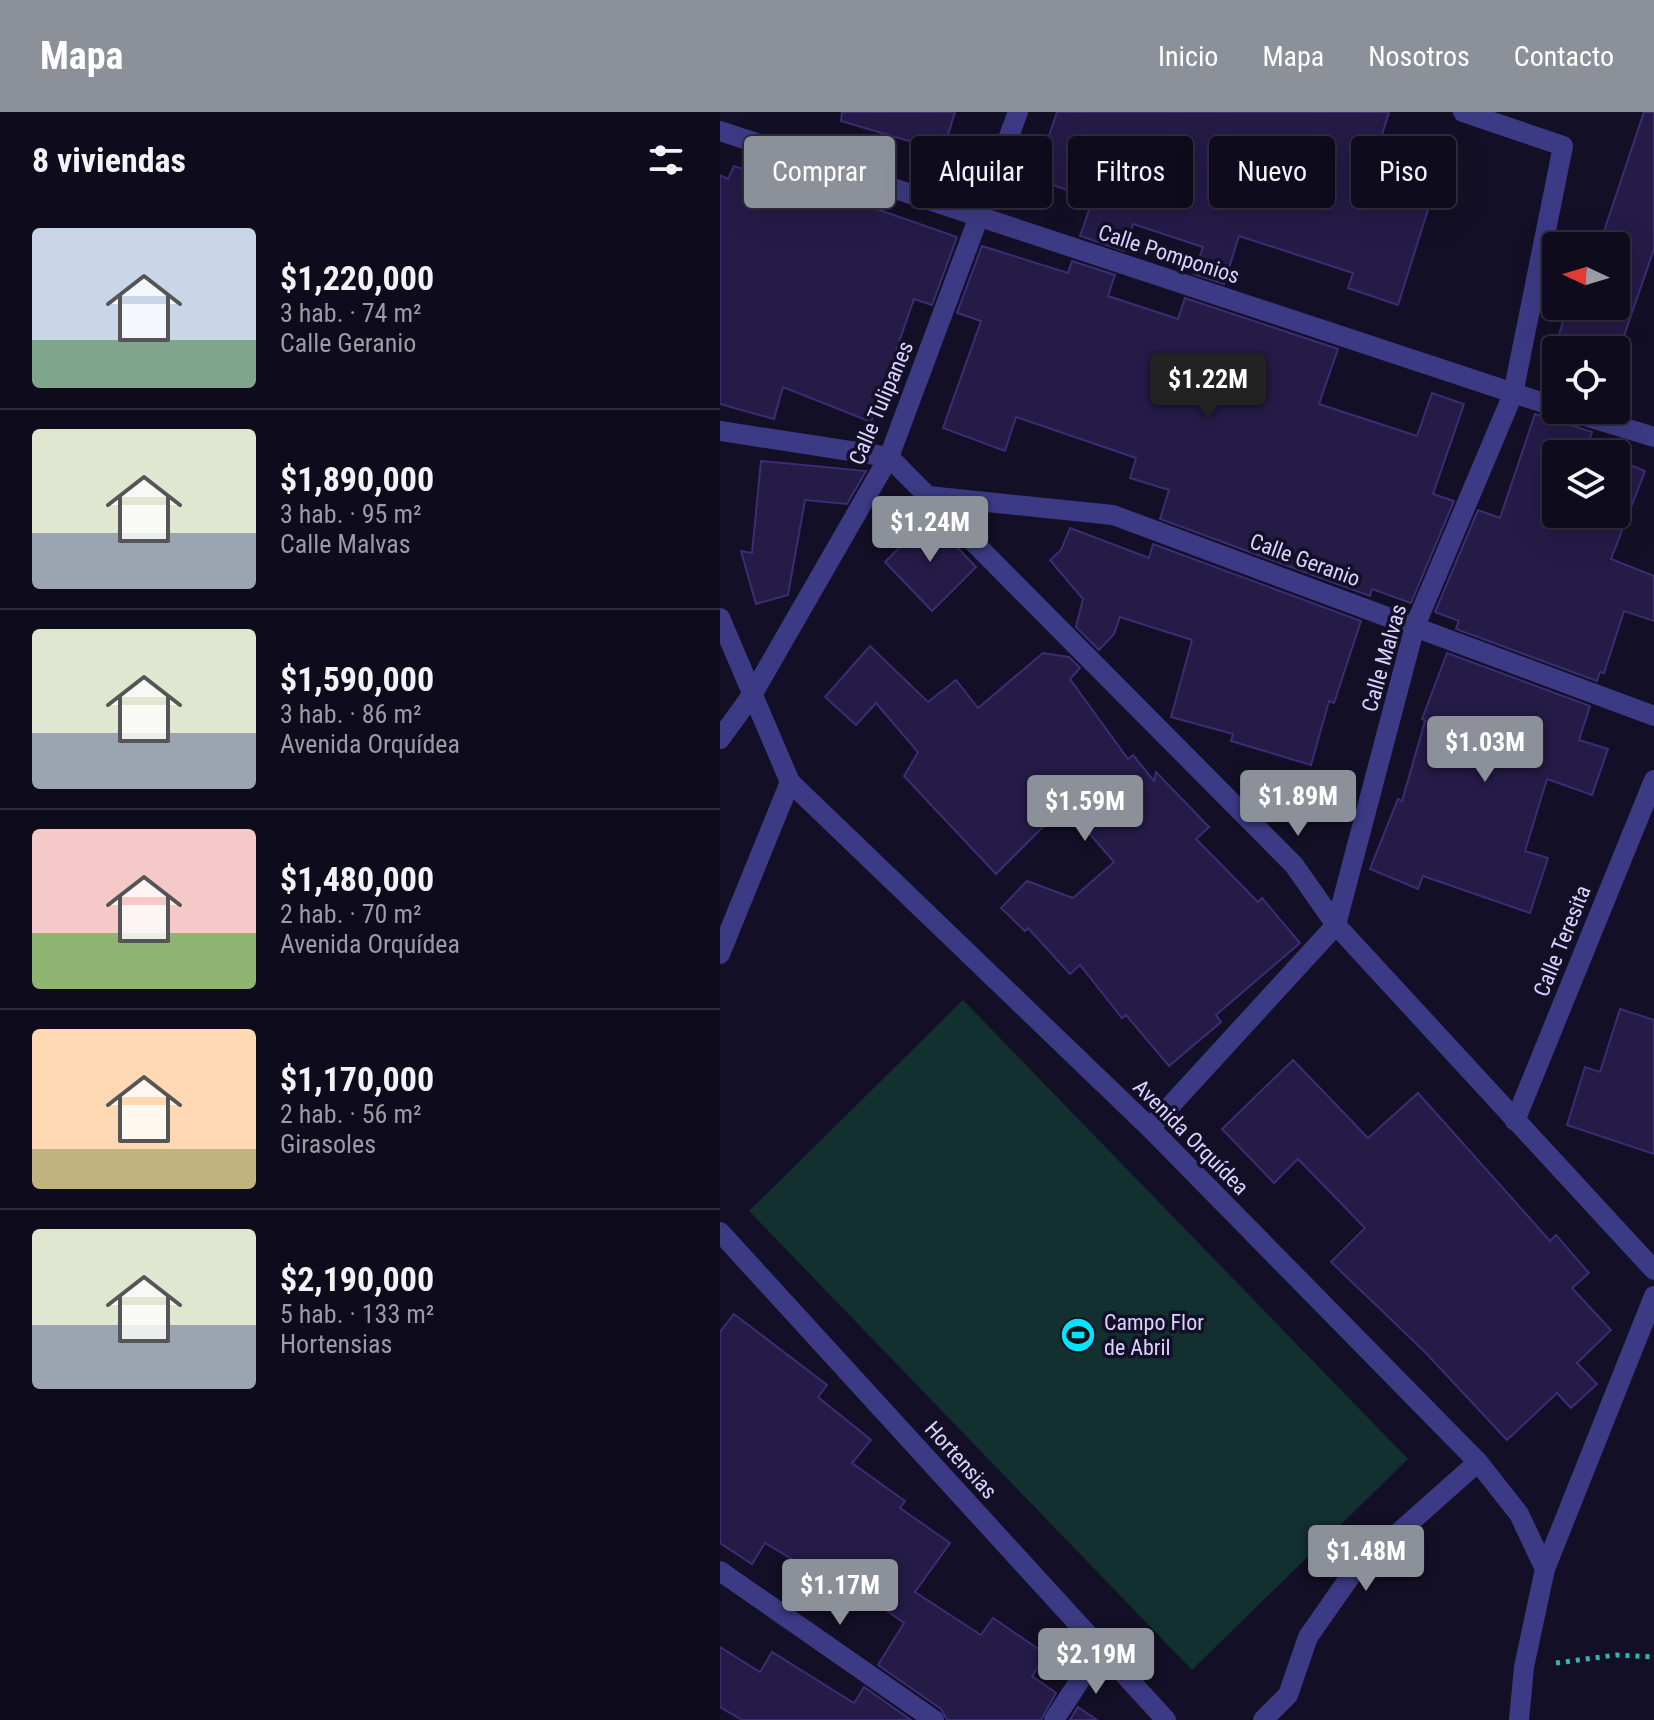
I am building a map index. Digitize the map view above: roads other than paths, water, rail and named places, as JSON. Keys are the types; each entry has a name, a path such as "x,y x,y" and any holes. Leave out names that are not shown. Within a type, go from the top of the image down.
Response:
{"street":[{"name":"Calle Tulipanes","path":"720,739 752,695 889,457 1018,112"},
{"name":"Calle Malvas","path":"1150,1128 1336,925 1415,626 1513,394 1563,146 1463,112"},
{"name":"Calle Pomponios","path":"720,131 1542,403"},
{"path":"1611,424 1654,437"},
{"path":"720,431 889,457 1294,865 1336,925 1654,1270"},
{"name":"Calle Geranio","path":"928,496 1113,515 1654,716"},
{"name":"Avenida Orquídea","path":"720,618 790,782 1150,1128 1478,1462 1519,1514 1545,1569"},
{"name":"Calle Teresita","path":"1515,1121 1654,780"},
{"path":"720,954 790,782"},
{"name":"Hortensias","path":"720,1232 1166,1720"},
{"path":"1519,1720 1524,1667 1545,1569 1654,1296"},
{"path":"1263,1720 1288,1695 1308,1637 1352,1574 1478,1462"},
{"path":"720,1571 934,1720"},
{"path":"1054,1720 1101,1648"}],"place":[{"name":"Campo Flor de Abril","path":"1078,1335"}]}
